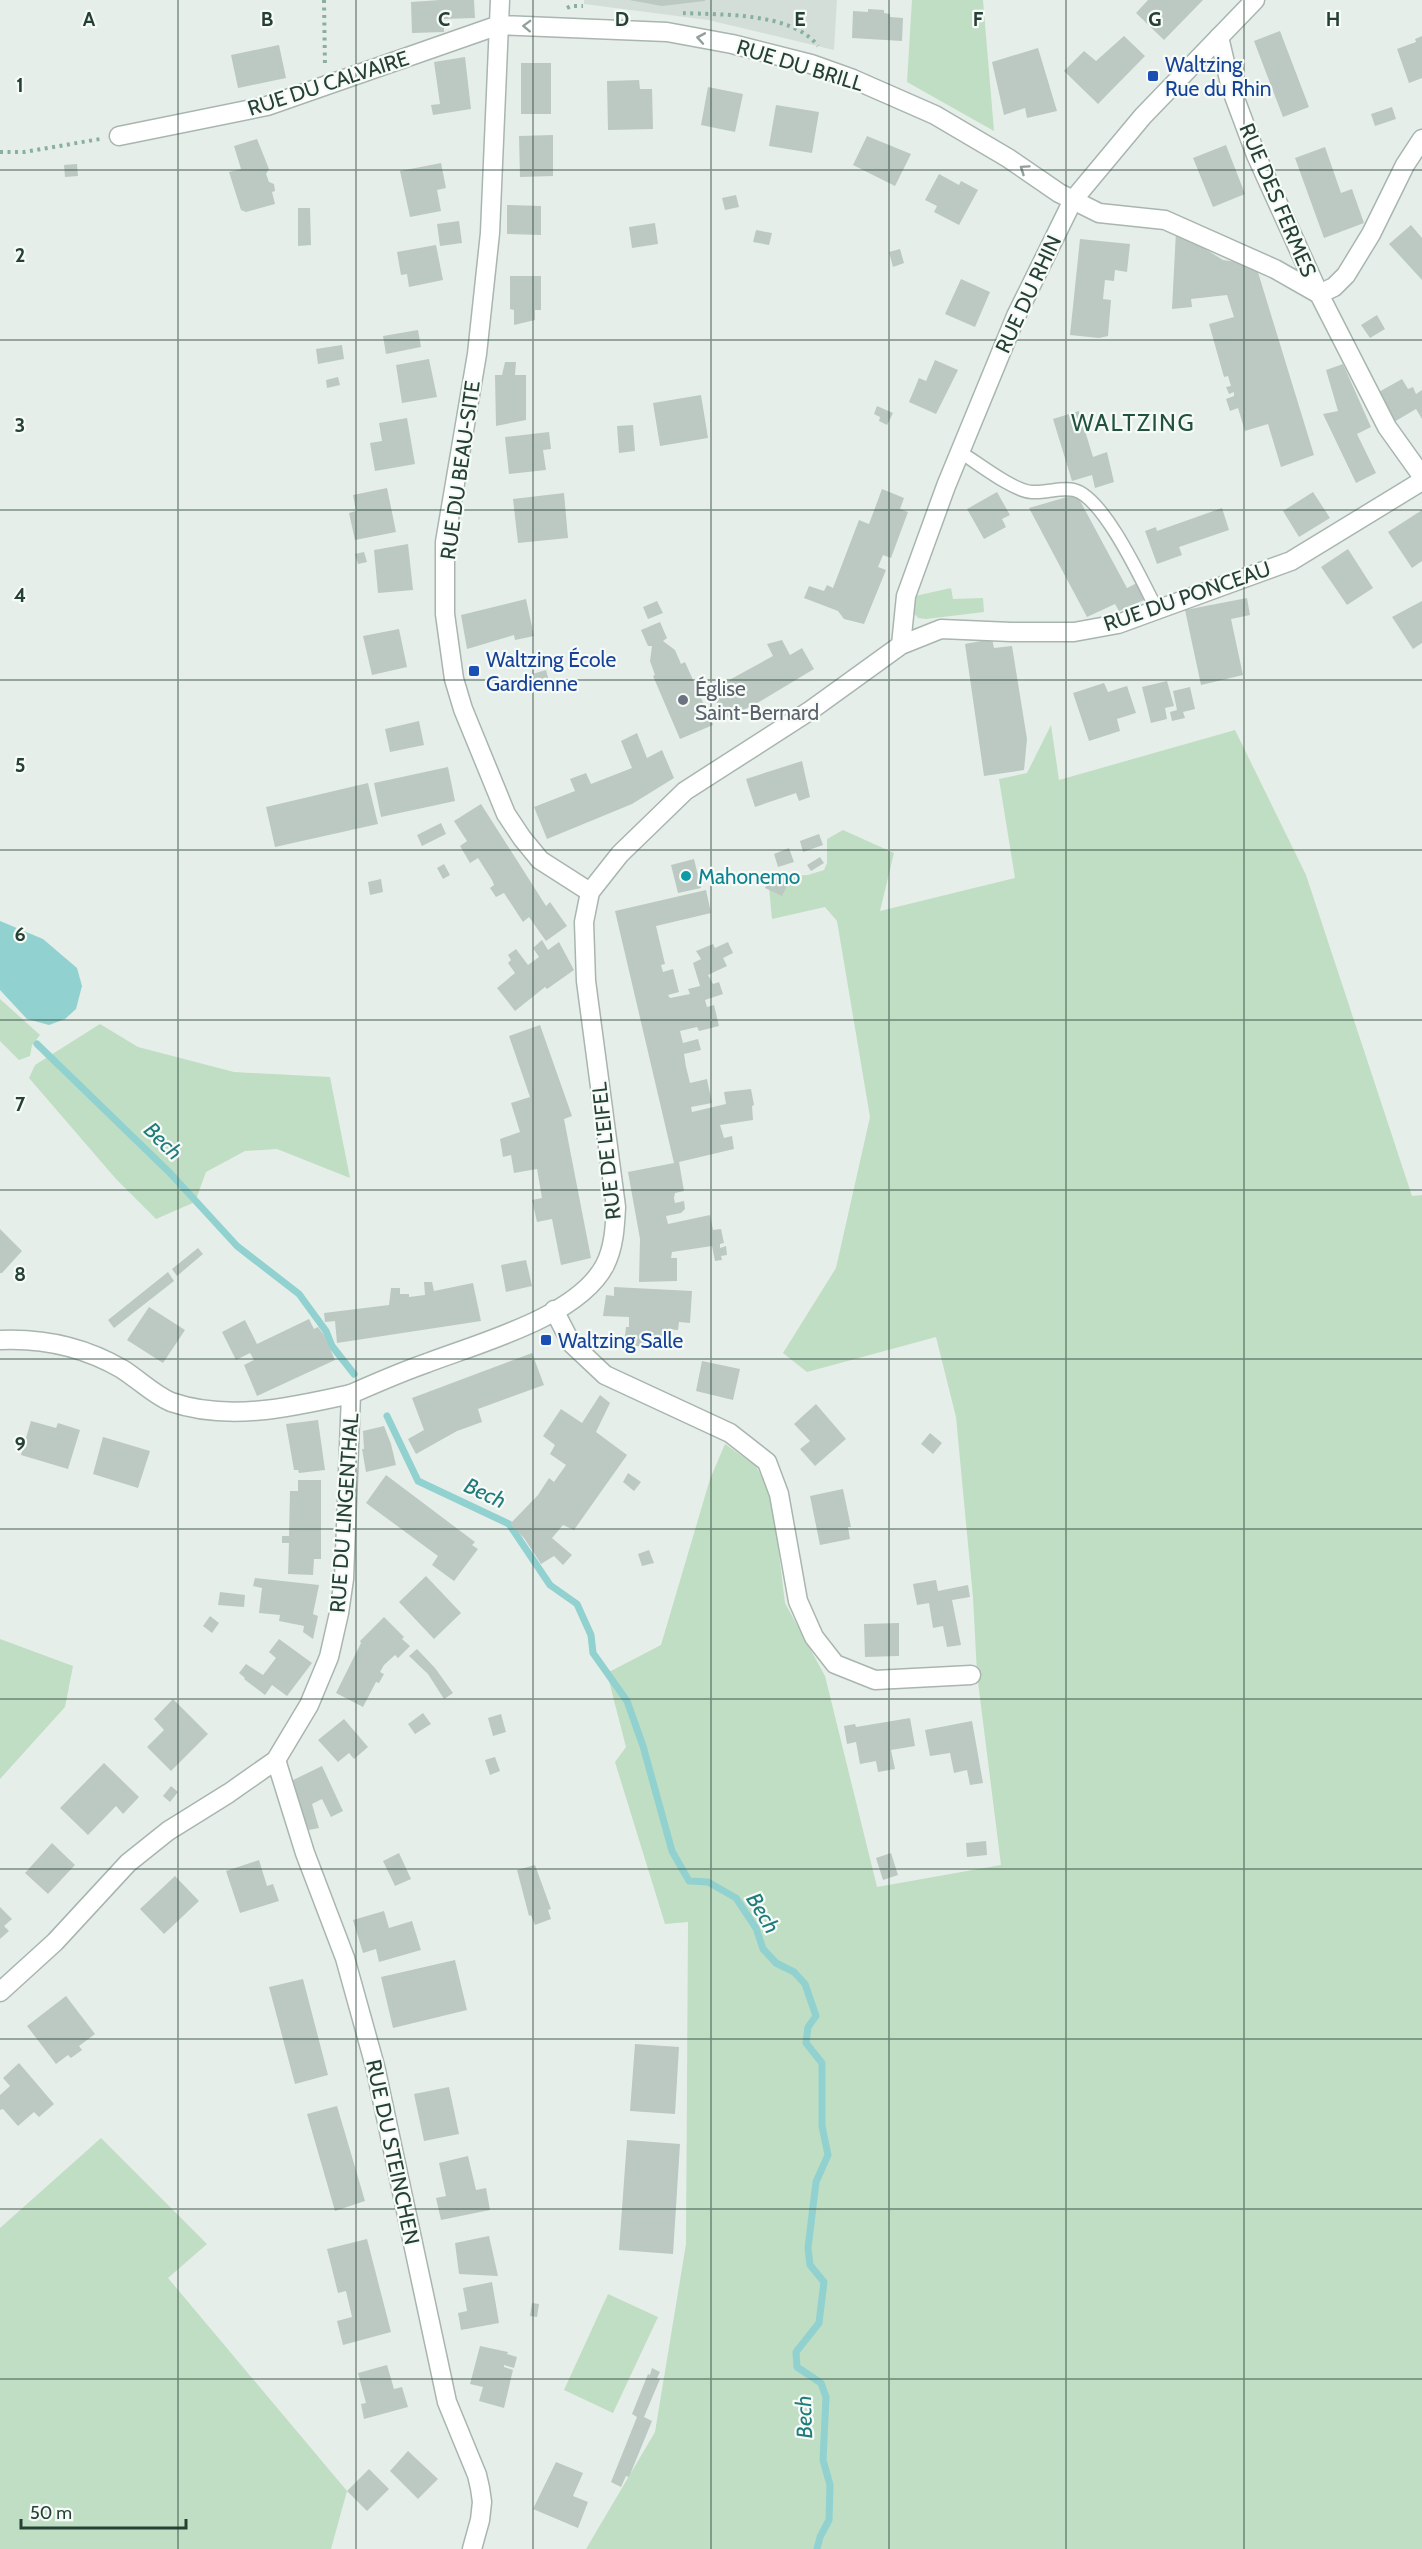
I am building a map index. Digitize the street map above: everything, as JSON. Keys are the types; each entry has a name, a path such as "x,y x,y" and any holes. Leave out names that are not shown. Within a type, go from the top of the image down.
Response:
{"street":[{"name":"RUE DU BEAU-SITE","path":"500,0 490,233 477,354 445,542 445,614 448,646 463,710 506,814 540,860 590,892"},
{"name":"RUE DU RHIN","path":"901,645 906,596 960,452 1016,316 1073,200 1143,116 1255,0"},
{"name":"RUE DU CALVAIRE","path":"119,136 267,106 499,25"},
{"name":"RUE DU BRILL","path":"499,25 668,32 732,44 811,64 854,79 935,115 1073,200"},
{"name":"RUE DES FERMES","path":"1219,37 1231,87 1256,155 1319,294 1387,428 1422,476"},
{"path":"1319,294 1334,287 1346,275 1371,234 1405,165 1422,139"},
{"name":"RUE DES FERMES","path":"1073,200 1099,213 1165,220 1275,269 1319,294"},
{"name":"RUE DU PONCEAU","path":"590,892 620,854 685,791 811,710 901,645 941,629 1074,632 1118,624 1291,561 1422,481"},
{"name":"RUE DE L'EIFEL","path":"0,1340 28,1339 77,1347 122,1369 169,1401 210,1412 292,1407 351,1394 531,1324 568,1304 589,1287 604,1266 615,1231 616,1207 586,981 584,922 590,892"},
{"path":"554,1310 571,1343 604,1375 730,1433 768,1462 779,1494 798,1601 814,1637 835,1664 875,1680 971,1675"},
{"name":"RUE DU LINGENTHAL","path":"0,1992 55,1942 129,1863 168,1831 276,1760 309,1705 329,1657 344,1579 351,1394"},
{"name":"RUE DU STEINCHEN","path":"276,1760 305,1853 345,1958 375,2066 447,2402 477,2475 482,2502 472,2549"}],"lane":[{"path":"960,452 1013,485 1030,492 1075,490 1089,500 1118,535 1157,610"}],"path":[{"path":"324,0 325,86"},
{"path":"563,10 571,6 594,7"},
{"path":"674,12 722,13 783,24 813,40 819,48"},
{"path":"0,152 24,152 119,136"}],"shaded area":[{"path":"584,0 837,0 834,50 708,20 584,4"}],"green space":[{"path":"912,0 983,0 994,131 907,82"},
{"path":"951,588 953,599 983,598 984,612 926,619 918,618 913,612 915,596"},
{"path":"1051,725 1059,780 1235,730 1306,875 1412,1196 1422,1195 1422,2549 586,2549 655,2432 686,2244 688,1922 665,1924 615,1762 626,1747 607,1673 661,1645 710,1479 725,1444 756,1466 772,1497 785,1603 825,1676 877,1887 1001,1865 977,1674 973,1597 956,1417 936,1337 807,1372 783,1353 836,1268 870,1117 837,921 825,907 772,919 768,877 808,875 824,870 827,863 827,839 843,830 894,853 880,911 1015,878 999,779 1027,773"},
{"path":"0,999 40,1035 32,1045 30,1056 19,1060 0,1041"},
{"path":"100,1024 138,1047 234,1072 330,1077 350,1178 277,1149 245,1151 206,1172 195,1202 156,1219 116,1179 29,1078 35,1065"},
{"path":"0,1639 73,1666 65,1707 0,1779"},
{"path":"101,2138 207,2244 168,2278 347,2491 331,2549 0,2549 0,2228"},
{"path":"608,2294 658,2317 613,2413 564,2390"}],"water":[{"path":"0,921 43,939 77,968 82,986 76,1009 65,1019 49,1025 27,1019 0,990"}],"building":[{"path":"474,0 475,18 444,19 444,32 412,33 411,2"},
{"path":"629,0 705,0 705,1 662,6"},
{"path":"1148,0 1203,0 1164,40 1136,13"},
{"path":"868,9 884,10 884,13 890,14 890,17 903,18 902,41 852,38 853,11 868,12"},
{"path":"1280,31 1309,107 1283,117 1254,41"},
{"path":"1124,36 1145,56 1098,104 1064,71 1084,51 1096,61"},
{"path":"1422,36 1422,78 1409,83 1397,49 1416,42 1415,39"},
{"path":"279,45 286,78 238,88 231,55"},
{"path":"1038,48 1057,111 1027,118 1025,108 1004,115 992,62"},
{"path":"465,57 471,109 433,115 431,105 440,104 434,62"},
{"path":"521,63 551,63 551,114 521,114"},
{"path":"639,80 640,89 652,89 653,129 608,130 607,81"},
{"path":"708,87 743,94 735,132 701,125"},
{"path":"776,105 819,112 812,153 769,146"},
{"path":"1392,107 1396,119 1375,126 1371,114"},
{"path":"553,135 553,176 520,177 519,136"},
{"path":"867,136 911,154 895,186 853,165"},
{"path":"257,139 269,169 266,174 269,182 274,184 275,191 272,192 275,204 246,212 241,210 229,172 241,169 234,146"},
{"path":"1226,145 1245,194 1213,207 1193,158"},
{"path":"1325,147 1341,193 1352,189 1364,223 1324,238 1295,158"},
{"path":"441,163 446,188 437,190 441,211 410,217 400,171"},
{"path":"77,164 78,176 65,177 64,165"},
{"path":"939,174 959,185 961,181 978,190 959,225 934,212 937,206 925,200"},
{"path":"736,195 739,207 725,210 722,198"},
{"path":"507,205 541,206 541,235 507,234"},
{"path":"298,208 310,208 311,245 298,246"},
{"path":"459,221 462,243 440,246 437,224"},
{"path":"655,223 658,244 632,248 629,227"},
{"path":"1411,225 1422,238 1422,280 1389,244"},
{"path":"756,230 772,233 769,245 753,242"},
{"path":"1176,231 1223,260 1250,264 1257,269 1314,455 1281,467 1268,424 1245,431 1238,408 1230,411 1226,399 1234,396 1234,392 1229,394 1226,387 1231,386 1228,376 1224,377 1209,324 1234,317 1227,295 1191,299 1192,307 1172,309"},
{"path":"1080,239 1130,244 1127,272 1115,270 1114,281 1105,280 1103,299 1111,300 1108,336 1099,338 1070,335"},
{"path":"436,245 443,280 409,287 407,274 401,275 397,252"},
{"path":"900,249 904,263 893,267 889,252"},
{"path":"510,276 541,276 541,310 535,310 535,320 514,325 514,310 510,309"},
{"path":"961,279 990,292 975,327 945,314"},
{"path":"1377,315 1385,329 1370,338 1361,325"},
{"path":"418,330 421,347 386,354 383,336"},
{"path":"342,345 344,359 318,364 316,349"},
{"path":"429,359 437,397 402,403 396,365"},
{"path":"935,360 958,370 936,414 909,402 919,378 926,381"},
{"path":"505,362 516,362 515,375 526,375 526,420 496,426 495,375 502,375"},
{"path":"1343,364 1371,427 1357,434 1376,473 1356,483 1323,414 1338,411 1326,370"},
{"path":"338,377 340,385 327,388 326,380"},
{"path":"1402,379 1408,389 1413,387 1416,394 1422,390 1422,419 1416,409 1394,422 1377,393"},
{"path":"701,395 708,438 660,446 653,403"},
{"path":"877,406 893,413 887,425 879,421 880,417 874,414"},
{"path":"1079,411 1093,457 1107,452 1114,482 1095,488 1092,475 1072,481 1053,419"},
{"path":"407,418 415,464 375,471 370,443 382,441 379,423"},
{"path":"633,425 635,451 619,453 617,426"},
{"path":"549,432 551,449 543,450 546,470 509,474 505,437"},
{"path":"387,488 396,532 355,540 349,513 356,511 353,495"},
{"path":"882,489 904,498 900,509 908,512 891,558 883,555 878,567 886,570 864,624 844,619 838,611 804,598 809,586 824,591 827,585 833,588 859,520 869,524"},
{"path":"997,492 1010,515 1002,519 1006,527 984,539 967,509"},
{"path":"1313,492 1330,518 1299,537 1283,511"},
{"path":"564,493 568,538 518,543 513,499"},
{"path":"1067,497 1078,497 1127,588 1137,583 1144,600 1119,611 1115,604 1087,617 1029,508"},
{"path":"1222,508 1229,530 1179,547 1182,555 1157,564 1145,531 1156,527 1157,531"},
{"path":"1422,510 1422,561 1412,568 1388,532"},
{"path":"408,544 413,590 378,593 374,550"},
{"path":"1348,549 1373,588 1347,605 1321,567"},
{"path":"364,552 367,562 358,564 355,554"},
{"path":"1247,598 1250,615 1231,619 1243,675 1201,685 1185,610"},
{"path":"526,599 534,636 515,640 514,635 467,649 461,615"},
{"path":"657,601 663,613 648,619 643,607"},
{"path":"1422,601 1422,643 1413,649 1392,617"},
{"name":"Église Saint-Bernard","path":"660,622 667,638 663,641 675,650 681,664 685,662 713,725 680,739 653,676 655,675 650,661 652,646 648,646 641,630"},
{"path":"399,629 407,667 372,675 363,636"},
{"path":"992,639 994,648 1012,646 1027,739 1024,770 984,776 965,644"},
{"path":"782,640 790,655 802,648 814,669 754,705 724,719 711,690 773,656 767,644"},
{"path":"546,670 550,685 533,690 529,675"},
{"path":"1167,681 1174,706 1165,708 1167,719 1151,723 1142,687"},
{"path":"1104,683 1108,692 1127,686 1136,713 1117,719 1120,731 1089,741 1073,693"},
{"path":"1190,687 1195,709 1183,712 1185,718 1172,721 1170,712 1177,710 1173,691"},
{"path":"419,721 424,745 390,752 385,729"},
{"path":"637,733 647,758 662,750 674,778 632,804 547,839 534,807 575,791 570,779 586,773 591,784 632,768 621,741"},
{"path":"802,761 810,797 799,801 796,793 755,807 746,779"},
{"path":"448,767 455,801 381,817 374,783"},
{"path":"368,783 378,824 275,847 266,807"},
{"path":"481,804 546,906 550,902 567,926 546,941 529,917 523,922 504,893 496,897 490,888 494,885 492,880 478,858 470,863 460,846 467,841 454,821"},
{"path":"441,823 446,834 422,846 417,835"},
{"path":"819,834 823,845 803,852 800,841"},
{"path":"789,848 794,862 778,867 774,854"},
{"path":"820,857 824,863 811,871 807,865"},
{"name":"Mahonemo","path":"694,859 701,888 678,893 671,865"},
{"path":"444,864 450,875 443,879 437,868"},
{"path":"771,873 789,882 782,896 765,888"},
{"path":"381,879 383,892 370,895 368,882"},
{"path":"706,890 711,913 656,926 665,964 661,965 663,972 673,969 679,992 668,995 670,998 690,994 688,989 700,986 693,963 701,959 696,951 713,944 715,948 728,942 733,953 723,958 727,966 708,975 713,984 719,982 723,994 705,1000 707,1007 714,1005 719,1026 699,1031 697,1027 680,1031 683,1043 698,1039 701,1050 684,1054 686,1067 690,1083 707,1079 712,1103 691,1107 692,1112 726,1104 724,1092 751,1089 754,1105 752,1106 753,1120 720,1125 724,1138 732,1136 734,1149 679,1162 684,1191 675,1193 674,1198 675,1203 684,1201 685,1209 681,1213 666,1216 668,1224 710,1215 713,1230 721,1229 724,1243 720,1244 720,1248 726,1246 727,1255 721,1256 722,1260 715,1261 712,1246 672,1252 671,1258 677,1258 677,1281 639,1282 640,1239 628,1172 674,1163 615,911"},
{"path":"542,940 548,950 559,942 574,970 547,989 545,987 515,1011 497,988 515,973 508,963 511,960 508,955 516,949 528,965 539,957 533,948"},
{"path":"540,1025 572,1116 564,1119 591,1258 561,1265 552,1219 537,1222 532,1200 542,1198 537,1169 514,1173 511,1155 503,1157 500,1139 520,1132 511,1103 530,1097 509,1036"},
{"path":"0,1229 22,1251 2,1273 0,1273"},
{"path":"198,1248 203,1254 177,1276 172,1269"},
{"path":"526,1260 532,1286 506,1292 501,1265"},
{"path":"168,1272 174,1281 114,1328 108,1320"},
{"path":"424,1282 432,1282 434,1291 473,1283 481,1321 337,1343 335,1321 325,1322 324,1313 389,1305 391,1288 400,1288 400,1294 409,1294 409,1297 425,1295"},
{"path":"614,1287 692,1291 690,1323 679,1322 678,1330 665,1329 664,1348 624,1345 629,1317 603,1316 606,1295 614,1296"},
{"path":"149,1307 185,1330 163,1363 127,1340"},
{"path":"309,1319 314,1329 318,1327 324,1335 335,1360 257,1396 244,1365 254,1360 250,1353 236,1360 222,1332 245,1320 257,1344"},
{"path":"532,1353 544,1385 478,1409 482,1422 457,1431 416,1454 408,1439 424,1430 412,1398"},
{"path":"702,1361 740,1369 733,1400 696,1391"},
{"path":"600,1395 610,1403 596,1432 627,1455 574,1530 563,1525 552,1538 572,1555 563,1565 554,1556 541,1564 524,1538 510,1524 538,1495 549,1478 554,1482 566,1465 550,1454 555,1445 543,1436 561,1409 582,1423"},
{"path":"816,1404 846,1439 815,1466 800,1449 810,1441 794,1424"},
{"path":"318,1420 325,1470 299,1473 298,1470 294,1470 286,1424"},
{"path":"31,1421 56,1428 58,1423 80,1430 68,1469 21,1455"},
{"path":"384,1426 396,1465 366,1472 362,1449 364,1449 363,1431"},
{"path":"930,1433 942,1443 933,1454 921,1444"},
{"path":"103,1437 150,1451 138,1488 93,1474"},
{"path":"628,1473 641,1482 634,1491 623,1482"},
{"path":"386,1475 475,1542 472,1545 478,1549 454,1581 432,1565 438,1556 366,1503"},
{"path":"298,1480 321,1480 321,1559 314,1559 313,1575 288,1574 289,1543 282,1543 282,1536 289,1536 290,1491 298,1491"},
{"path":"843,1489 851,1527 848,1527 850,1539 820,1545 810,1496"},
{"path":"649,1550 654,1563 642,1566 638,1554"},
{"path":"426,1576 461,1613 434,1639 399,1602"},
{"path":"255,1578 319,1585 313,1614 318,1616 313,1639 303,1632 304,1626 279,1621 280,1615 259,1613 262,1588 253,1586"},
{"path":"936,1580 938,1591 968,1585 970,1597 952,1600 961,1645 947,1647 943,1626 933,1628 929,1603 917,1605 913,1584"},
{"path":"220,1592 245,1595 244,1607 218,1605"},
{"path":"210,1616 219,1623 212,1633 203,1626"},
{"path":"384,1617 410,1646 398,1658 395,1655 384,1665 380,1672 384,1674 379,1683 376,1682 363,1707 336,1693 360,1641"},
{"path":"899,1623 899,1656 865,1657 864,1624"},
{"path":"279,1639 312,1663 287,1696 272,1685 265,1695 239,1673 246,1664 263,1675 276,1658 269,1652"},
{"path":"417,1649 435,1668 453,1693 444,1699 428,1674 409,1656"},
{"path":"173,1699 208,1734 171,1771 147,1747 164,1730 154,1719"},
{"path":"423,1713 431,1724 415,1734 408,1724"},
{"path":"501,1714 506,1732 493,1736 488,1718"},
{"path":"910,1718 915,1746 891,1750 895,1769 878,1772 876,1761 860,1764 856,1742 847,1744 844,1726 855,1724 856,1727"},
{"path":"344,1719 368,1747 354,1759 349,1753 338,1762 318,1740"},
{"path":"972,1721 983,1783 970,1785 967,1770 954,1773 950,1753 930,1756 925,1730"},
{"path":"495,1757 500,1771 490,1775 485,1760"},
{"path":"104,1763 139,1797 123,1814 116,1806 88,1835 60,1808"},
{"path":"322,1766 343,1811 331,1817 322,1799 312,1804 319,1828 309,1830 289,1782"},
{"path":"171,1786 178,1792 170,1802 163,1796"},
{"path":"986,1841 987,1855 967,1857 966,1843"},
{"path":"52,1843 75,1865 48,1894 25,1873"},
{"path":"399,1853 411,1879 395,1886 383,1861"},
{"path":"891,1853 898,1875 883,1880 876,1858"},
{"path":"259,1860 267,1886 273,1884 279,1901 240,1913 226,1871"},
{"path":"535,1865 551,1909 548,1910 551,1919 535,1925 531,1915 529,1916 517,1870"},
{"path":"175,1876 199,1901 164,1934 140,1909"},
{"path":"0,1907 12,1919 4,1926 9,1931 0,1939"},
{"path":"384,1911 389,1928 412,1921 421,1950 379,1962 376,1949 363,1953 353,1920"},
{"path":"455,1960 467,2010 393,2028 381,1977"},
{"path":"303,1979 328,2075 295,2084 269,1987"},
{"path":"66,1996 95,2034 79,2046 82,2050 71,2058 68,2055 56,2064 27,2026"},
{"path":"635,2044 679,2047 675,2114 630,2111"},
{"path":"19,2063 54,2104 39,2117 34,2112 18,2126 3,2109 0,2110 0,2095 10,2086 3,2078"},
{"path":"449,2087 459,2134 424,2141 414,2094"},
{"path":"337,2106 365,2201 335,2211 307,2114"},
{"path":"627,2140 680,2144 673,2254 619,2250"},
{"path":"468,2156 476,2190 486,2188 490,2210 441,2220 436,2198 446,2196 439,2163"},
{"path":"489,2236 498,2276 459,2274 455,2243"},
{"path":"367,2239 391,2332 343,2345 337,2321 352,2317 346,2291 338,2293 327,2249"},
{"path":"492,2282 499,2323 461,2330 458,2313 467,2311 463,2288"},
{"path":"532,2303 539,2304 537,2317 530,2316"},
{"path":"480,2346 508,2352 507,2354 517,2357 514,2368 504,2365 513,2370 504,2408 479,2401 483,2387 470,2384"},
{"path":"387,2365 394,2389 402,2387 408,2407 364,2419 361,2404 366,2403 358,2373"},
{"path":"652,2368 660,2372 657,2378 660,2379 644,2417 652,2421 629,2477 626,2476 621,2487 611,2482 637,2417 632,2414"},
{"path":"408,2451 438,2479 418,2499 390,2471"},
{"path":"556,2462 583,2473 573,2496 588,2502 578,2528 533,2509"},
{"path":"369,2469 389,2489 367,2511 347,2491"}],"waterway":[{"name":"Bech","path":"37,1044 170,1173 237,1246 299,1294 326,1331 332,1346 354,1374"},
{"name":"Bech","path":"387,1416 418,1481 509,1524 550,1585 577,1604 591,1635 593,1653 627,1701 643,1746 672,1851 689,1881 708,1882 736,1898 756,1928 763,1949 776,1963 794,1972 805,1984 816,2016 808,2027 806,2043 822,2063 822,2126 828,2155 816,2182 808,2248 810,2265 824,2282 819,2323 796,2352 797,2367 821,2383 826,2397 823,2460 830,2485 829,2520 820,2537 817,2549"}],"place":[{"name":"Waltzing Rue du Rhin","path":"1153,76"},
{"name":"Waltzing École Gardienne","path":"474,671"},
{"name":"Église Saint-Bernard","path":"683,700"},
{"name":"Mahonemo","path":"686,876"},
{"name":"Waltzing Salle","path":"546,1340"}],"district":[{"name":"WALTZING","path":"1133,422"}]}
